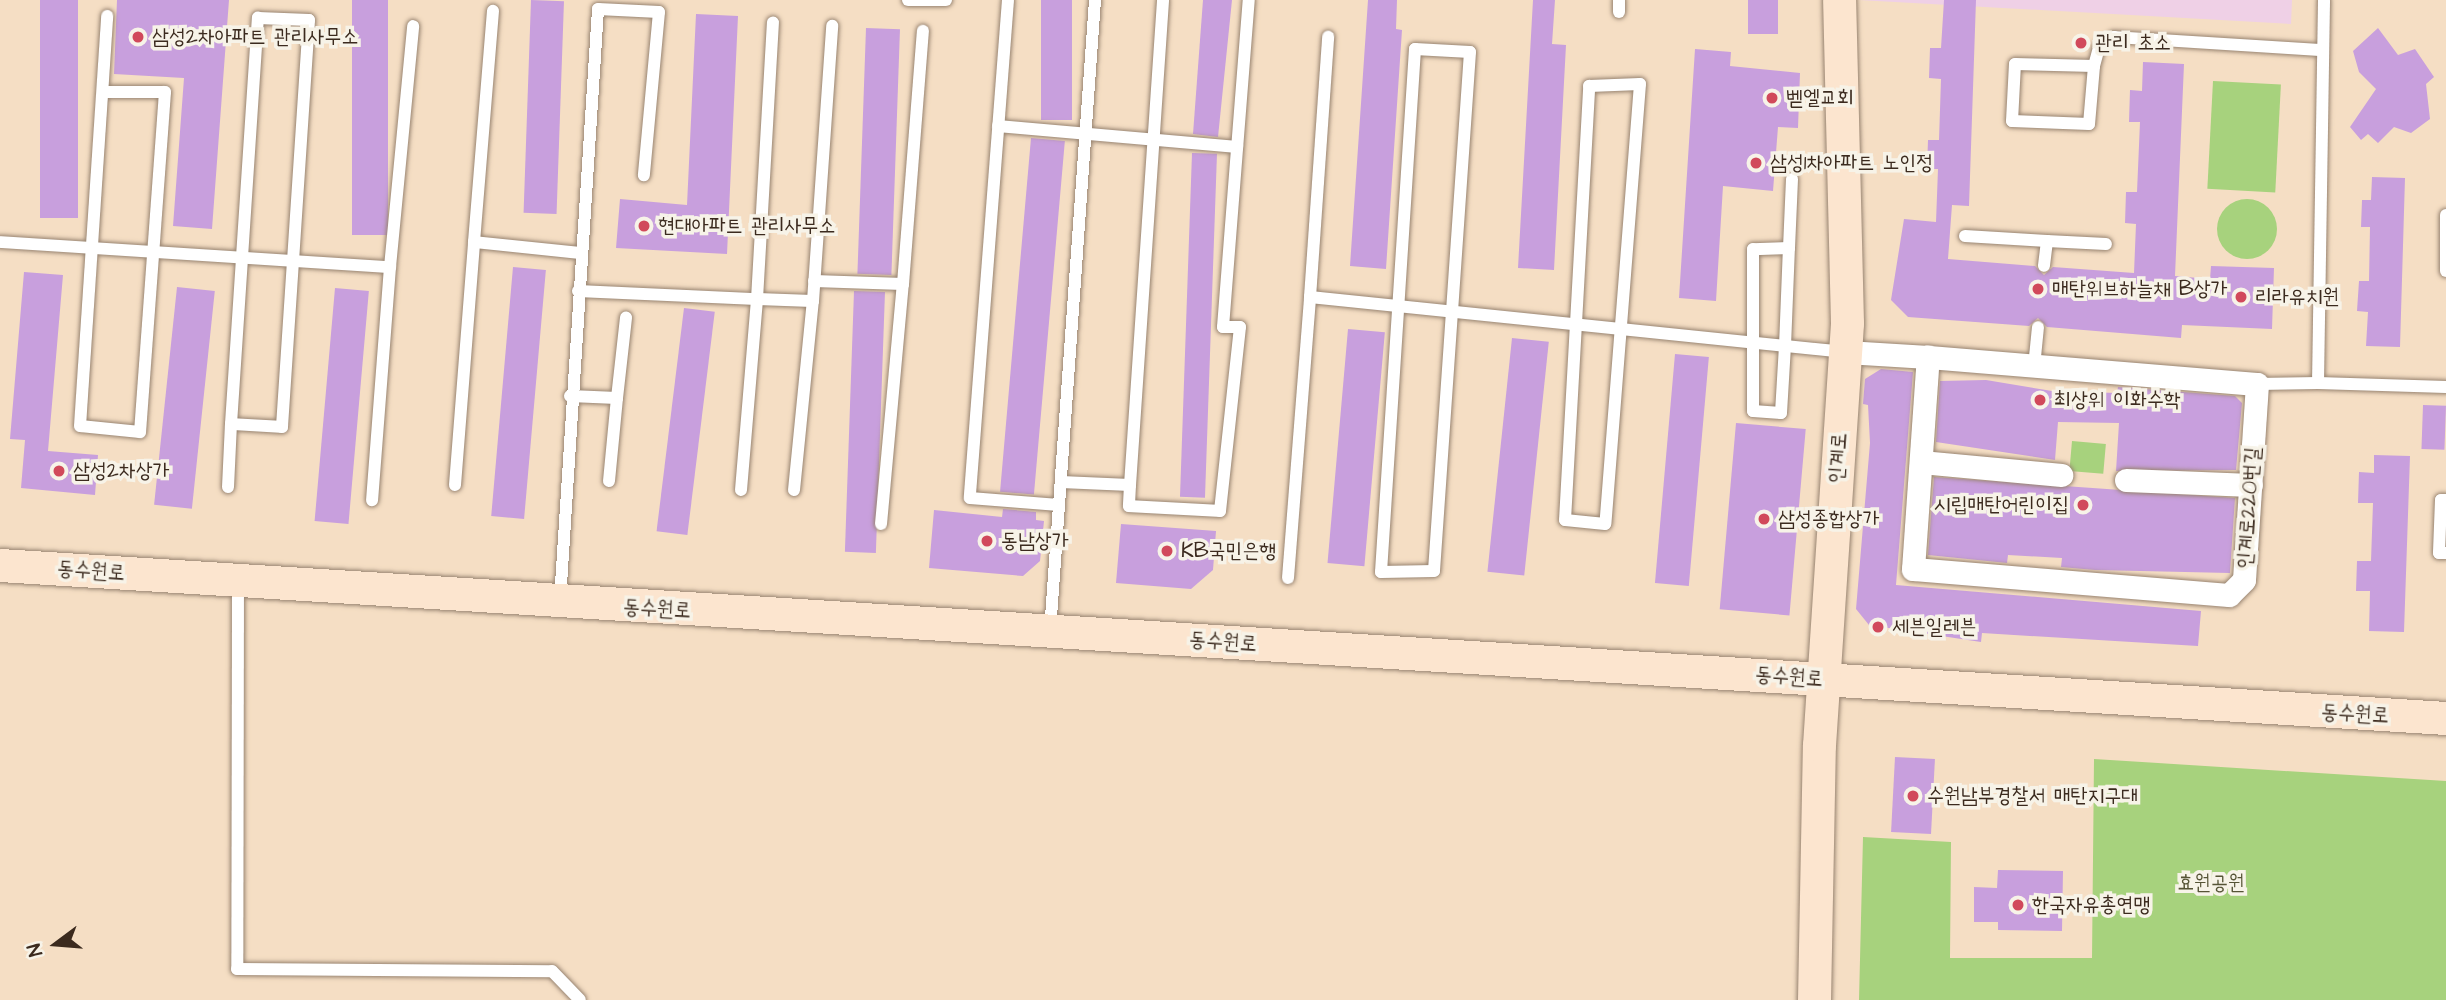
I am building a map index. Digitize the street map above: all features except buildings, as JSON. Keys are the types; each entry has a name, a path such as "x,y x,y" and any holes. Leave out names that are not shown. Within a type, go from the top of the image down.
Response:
{"main road":[{"name":"인계로","path":"1814,1000 1822,679 1846,352 1839,0"},
{"name":"동수원로","path":"0,565 560,604 1050,631 2446,718"}],"street":[{"path":"1846,352 2257,384"},
{"name":"인계로220번길","path":"1928,357 1913,569 2229,595 2244,580 2257,384"},
{"path":"1921,463 2062,475"},
{"path":"2126,480 2250,485"}],"lane":[{"path":"908,0 946,0"},
{"path":"1009,0 970,498 1059,505"},
{"path":"1050,631 1095,0"},
{"path":"1163,0 1129,506 1220,512 1240,327 1223,327 1249,0"},
{"path":"2318,383 2324,0"},
{"path":"560,604 570,396 598,9 659,12 644,175"},
{"path":"455,485 493,12"},
{"path":"105,92 165,92 140,432 80,426 105,92 107,16"},
{"path":"228,487 231,424 258,18 309,20 282,427 231,424"},
{"path":"741,490 757,299 773,22"},
{"path":"372,500 390,267 413,26"},
{"path":"794,490 813,301 832,26"},
{"path":"881,524 923,31"},
{"path":"1288,578 1328,37"},
{"path":"2094,66 2015,64 2012,121 2089,124 2094,66 2099,47 2114,37 2322,50"},
{"path":"1415,49 1470,52 1452,312 1434,571 1381,572 1415,49"},
{"path":"1640,83 1605,524 1565,520 1576,324 1589,86 1640,83"},
{"path":"998,126 1086,131 1237,147"},
{"path":"1789,248 1753,249 1753,411 1781,413 1785,346 1792,178"},
{"path":"2446,215 2446,271"},
{"path":"1965,236 2106,244"},
{"path":"2044,266 2047,241"},
{"path":"0,242 390,267"},
{"path":"474,242 581,253"},
{"path":"814,281 903,284"},
{"path":"578,291 813,301"},
{"path":"1310,297 1846,352"},
{"path":"609,481 626,318"},
{"path":"2034,367 2038,327"},
{"path":"2257,384 2446,387"},
{"path":"570,396 617,398"},
{"path":"1061,482 1130,485"},
{"path":"2446,500 2441,500 2440,553 2446,553"},
{"path":"239,580 237,969 552,971 580,1000"}],"shaded area":[{"path":"1859,0 2292,0 2291,24"}],"green space":[{"path":"2213,81 2281,85 2275,192 2207,189"},
{"path":"2241,199 2253,199 2272,212 2277,229 2275,241 2264,254 2253,259 2241,259 2222,246 2217,235 2217,223 2230,204"},
{"path":"2072,441 2106,444 2103,474 2069,471"},
{"name":"효원공원","path":"2094,759 2446,781 2446,1000 1859,1000 1863,837 1951,842 1950,958 2092,958"}],"place":[{"name":"삼성2차아파트 관리사무소","path":"138,37"},
{"name":"관리 초소","path":"2081,43"},
{"name":"벧엘교회","path":"1772,98"},
{"name":"삼성1차아파트 노인정","path":"1756,163"},
{"name":"현대아파트 관리사무소","path":"644,226"},
{"name":"매탄위브하늘채 B상가","path":"2038,289"},
{"name":"리라유치원","path":"2241,297"},
{"name":"최상위 이화수학","path":"2040,400"},
{"name":"삼성2차상가","path":"59,471"},
{"name":"시립매탄어린이집","path":"2083,505"},
{"name":"삼성종합상가","path":"1764,519"},
{"name":"동남상가","path":"987,541"},
{"name":"KB국민은행","path":"1167,551"},
{"name":"세븐일레븐","path":"1878,627"},
{"name":"수원남부경찰서 매탄지구대","path":"1913,796"},
{"name":"한국자유총연맹","path":"2018,905"}]}
